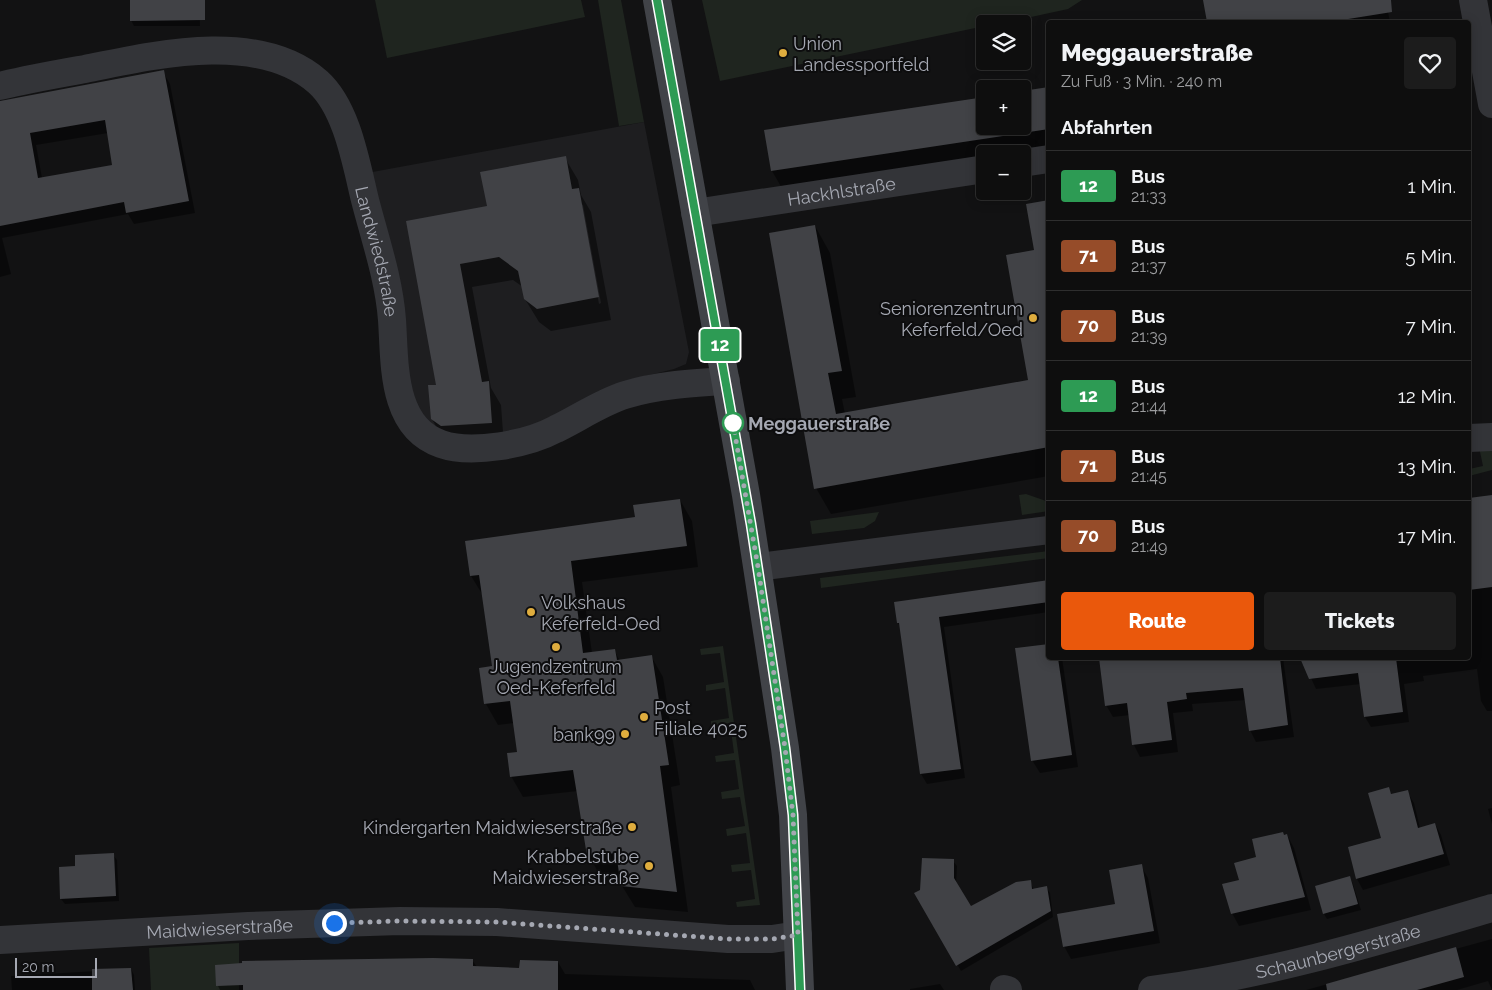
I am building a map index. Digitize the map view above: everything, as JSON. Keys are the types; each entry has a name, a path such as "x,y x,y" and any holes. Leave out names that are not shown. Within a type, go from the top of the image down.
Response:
{"main road":[{"path":"656,0 726,380 758,567 785,748 793,815 800,990"}],"street":[{"path":"1473,0 1492,104"},
{"name":"Landwiedstraße","path":"0,86 170,54 215,51 264,56 284,62 304,72 318,83 329,96 339,113 357,166 388,292 392,315 395,366 400,395 407,416 415,428 427,438 442,445 474,449 527,440 555,430 590,410 625,395 686,384 726,380"},
{"path":"1031,162 1046,159"},
{"name":"Hackhlstraße","path":"696,213 976,170"},
{"path":"1471,438 1492,437"},
{"path":"758,567 1046,530"},
{"name":"Schaunbergerstraße","path":"1152,990 1250,973 1317,958 1492,908"},
{"name":"Maidwieserstraße","path":"0,940 248,926 400,921 497,922 728,939 772,939 798,935"}],"shaded area":[{"path":"375,0 581,0 585,17 387,58"},
{"path":"598,0 621,0 644,122 619,126"},
{"name":"Union Landessportfeld","path":"702,0 1082,0 1068,9 1031,17 1031,15 976,15 976,28 720,81"},
{"path":"644,122 689,352 686,364 674,369 629,380 548,421 508,435 464,437 433,431 415,411 367,173"},
{"path":"1479,447 1492,447 1492,470 1471,475 1471,469 1483,466"},
{"path":"1026,494 1046,501 1046,511 1022,515 1019,495"},
{"path":"879,512 875,521 864,528 812,534 810,521"},
{"path":"1046,551 1046,558 821,588 820,578"},
{"path":"723,646 760,905 737,907 736,902 755,899 751,870 732,872 731,865 750,863 746,833 727,836 726,829 745,826 740,797 722,799 721,792 739,789 735,760 716,762 715,756 734,753 730,723 711,726 711,721 729,718 725,688 706,691 706,685 724,682 720,653 701,655 700,649"},
{"path":"239,943 239,990 151,990 149,948"}],"building":[{"path":"130,0 205,0 205,20 130,21"},
{"path":"1203,0 1391,0 1392,12 1342,20 1207,20"},
{"path":"164,70 189,201 126,213 124,202 0,226 0,101","holes":["105,120 112,165 38,178 30,133"]},
{"path":"1046,87 1046,129 1031,132 1031,90"},
{"path":"976,98 976,135 1009,135 771,171 764,130"},
{"path":"566,156 572,189 579,188 599,297 537,309 524,299 518,271 499,257 460,264 482,382 489,381 492,423 441,426 431,419 428,385 436,385 406,221 487,206 480,172"},
{"path":"1046,201 1046,448 814,489 769,233 815,225 842,371 828,373 836,414 1028,380 1006,255 1034,250 1026,204"},
{"path":"1492,495 1492,587 1471,590 1471,498"},
{"name":"Volkshaus Keferfeld-Oed","path":"680,499 687,546 571,561 583,653 615,649 617,660 652,655 669,765 660,766 677,892 621,886 616,853 587,856 573,770 510,777 507,753 517,752 510,701 484,704 479,668 492,666 479,575 470,576 465,541 635,517 633,505"},
{"path":"1046,580 1046,602 939,617 961,769 920,774 899,623 897,623 894,602"},
{"path":"1046,644 1046,660 1058,660 1072,755 1031,761 1015,648"},
{"path":"1099,660 1280,660 1288,725 1249,731 1243,688 1186,693 1187,699 1167,702 1172,740 1132,745 1127,703 1105,706"},
{"path":"1301,660 1396,660 1403,712 1364,717 1358,673 1309,679"},
{"path":"1389,787 1391,794 1408,790 1418,828 1435,823 1444,854 1356,879 1348,847 1381,838 1368,793"},
{"path":"1283,832 1284,835 1287,834 1305,897 1231,914 1222,884 1239,880 1234,863 1256,857 1252,839"},
{"path":"114,853 116,896 60,899 59,867 75,866 75,855"},
{"path":"922,858 954,859 954,878 971,906 1016,882 1031,880 1032,889 1047,886 1051,911 956,966 914,893 920,890"},
{"path":"1142,864 1154,931 1063,947 1057,914 1115,904 1109,870"},
{"path":"1350,876 1358,904 1323,914 1315,886"},
{"path":"1456,947 1464,977 1417,990 1327,990 1326,984"},
{"path":"473,959 473,966 519,968 520,960 558,961 558,990 243,990 243,985 216,986 215,965 242,963 242,961"},
{"path":"131,968 133,990 92,990 92,969"}],"bus line":[{"name":"12","path":"657,0 751,524 785,748 793,815 800,990"}],"place":[{"name":"Union Landessportfeld","path":"783,53"},
{"name":"Seniorenzentrum Keferfeld/Oed","path":"1033,318"},
{"name":"Meggauerstraße","path":"733,423"},
{"name":"Volkshaus Keferfeld-Oed","path":"531,612"},
{"name":"Jugendzentrum Oed-Keferfeld","path":"556,647"},
{"name":"Post Filiale 4025","path":"644,717"},
{"name":"bank99","path":"625,734"},
{"name":"Kindergarten Maidwieserstraße","path":"632,827"},
{"name":"Krabbelstube Maidwieserstraße","path":"649,866"}],"route":[{"path":"334,923 400,921 497,922 728,939 772,939 798,935 793,815 785,748 758,567 733,423"}]}
